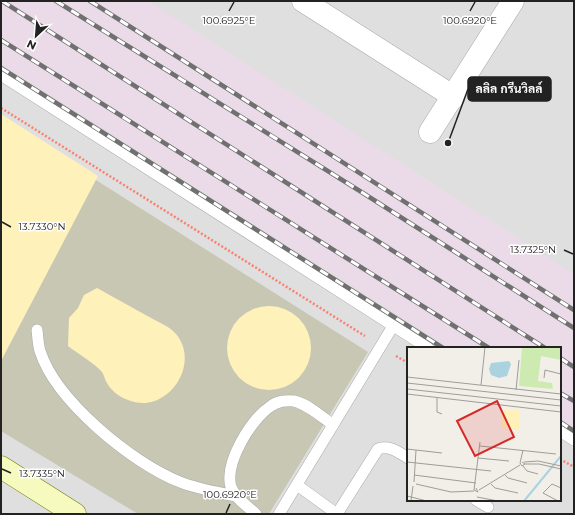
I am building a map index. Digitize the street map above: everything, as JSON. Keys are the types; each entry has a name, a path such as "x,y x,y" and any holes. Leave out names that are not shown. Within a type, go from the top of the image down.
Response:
{"main road":[{"path":"1,467 75,514"}],"street":[{"path":"303,1 454,97"},
{"path":"430,132 454,97 514,1"}],"lane":[{"path":"1,75 426,347"},
{"path":"279,514 393,326"},
{"path":"37,330 40,351 49,369 66,396 86,418 127,451 154,470 180,482 236,496"},
{"path":"256,514 236,496 229,477 231,463 240,444 256,420 271,406 280,402 294,401 304,405 333,425"},
{"path":"561,432 574,440"},
{"path":"296,485 337,514 378,449 385,447 393,449 407,457"},
{"path":"479,501 489,505"}],"path":[{"path":"1,108 381,346"},
{"path":"561,460 574,468"}],"shaded area":[{"path":"1,1 574,1 574,514 1,514"},
{"path":"1,1 148,1 574,274 574,426 561,418 561,347 448,347 1,64"},
{"path":"1,120 368,352 269,514 138,514 1,431"}],"sand":[{"path":"1,114 98,176 1,361"},
{"path":"97,288 164,325 176,334 183,346 185,360 182,373 176,385 167,394 155,401 142,403 125,399 111,389 102,372 98,368 68,346 69,318 78,308 84,295"},
{"path":"269,306 285,309 299,318 308,332 311,348 308,364 299,378 285,387 269,390 253,387 239,378 230,364 227,348 230,332 239,318 253,309"}],"railway":[{"path":"2,1 543,347"},
{"path":"56,1 363,193 574,328"},
{"path":"90,1 574,310"},
{"path":"1,40 487,347"},
{"path":"1,68 441,347"},
{"path":"561,359 574,367"},
{"path":"561,394 574,401"},
{"path":"561,423 574,431"}],"place":[{"name":"ลลิล กรีนวิลล์","path":"448,143"}]}
